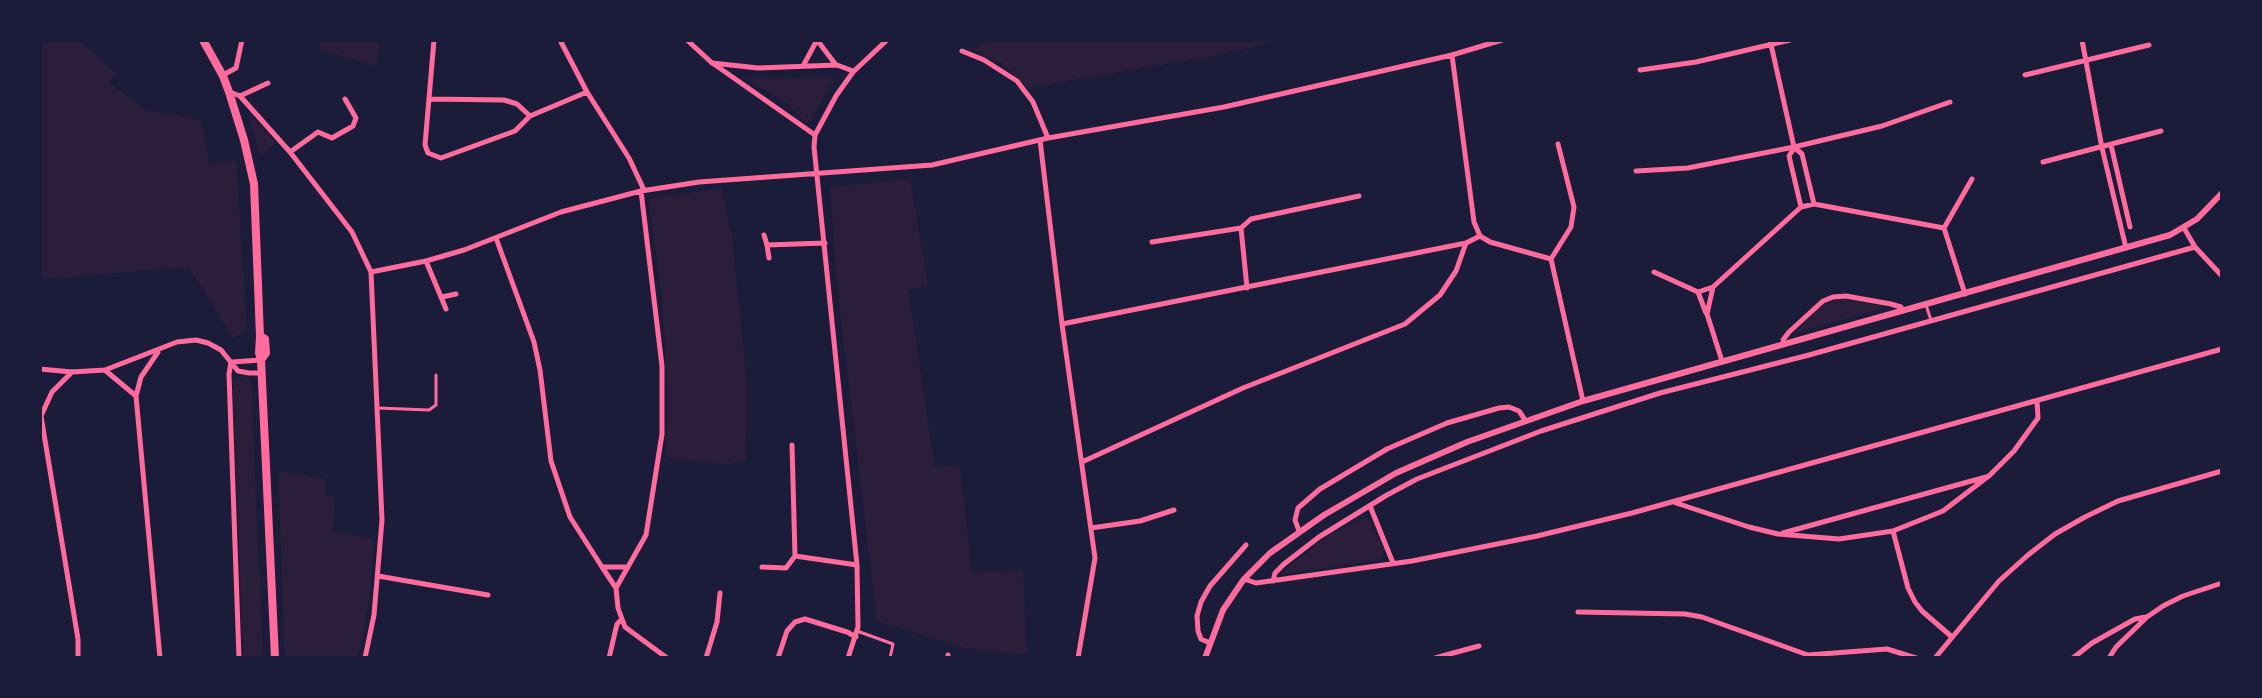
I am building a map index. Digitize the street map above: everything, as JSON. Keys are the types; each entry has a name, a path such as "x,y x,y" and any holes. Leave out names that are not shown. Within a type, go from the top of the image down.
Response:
{"highway":[{"path":"203,40 229,92 254,184 258,348 275,658"}],"street":[{"path":"223,76 236,68 242,40"},
{"path":"434,40 425,145 428,153 441,158 515,131 530,116 587,92"},
{"path":"560,40 587,92 629,158 642,190 662,366 662,434 646,535 616,588"},
{"path":"687,40 711,62 815,135"},
{"path":"802,67 817,40 837,65"},
{"path":"848,658 857,634 857,565 814,147 815,135 836,96 853,72 887,40"},
{"path":"371,272 464,250 561,212 642,190 699,182 932,165 1044,139 1224,107 1452,55 1502,40"},
{"path":"1640,70 1696,62 1790,40"},
{"path":"2082,40 2102,148 2126,248"},
{"path":"1771,42 1794,147 1802,154 1814,204"},
{"path":"2025,75 2149,45"},
{"path":"962,51 970,57 984,60 1017,81 1033,102 1044,139 1062,324 1095,558 1078,658"},
{"path":"1452,55 1474,222 1480,236 1490,242 1551,259"},
{"path":"711,62 758,68 837,65 853,72"},
{"path":"240,96 268,83"},
{"path":"229,92 240,96 290,152 352,232 371,272 382,520 374,615 365,658"},
{"path":"290,152 318,132 332,138 353,126 356,118 345,99"},
{"path":"429,99 504,100 517,104 530,116"},
{"path":"1636,171 1688,168 1794,147 1882,126 1950,102"},
{"path":"2043,162 2161,131"},
{"path":"1558,144 1574,207 1571,227 1551,259 1583,401"},
{"path":"2111,145 2130,227"},
{"path":"1794,147 1789,156 1801,207"},
{"path":"1965,294 1944,228 1972,179"},
{"path":"1205,658 1223,610 1244,579 1270,553 1299,531 1396,473 1467,442 1583,401 2170,235 2210,208 2222,193"},
{"path":"1152,242 1241,228 1251,219 1359,196"},
{"path":"1654,272 1698,292 1713,287 1801,207 1814,204 1944,228"},
{"path":"1241,228 1247,288"},
{"path":"2184,228 2195,247 2222,276"},
{"path":"764,235 769,258"},
{"path":"1062,324 1466,243 1480,236"},
{"path":"496,238 534,342 551,461 570,517 616,588 625,627 667,658"},
{"path":"767,245 825,243"},
{"path":"1082,462 1243,388 1405,324 1440,295 1456,271 1466,243"},
{"path":"1273,581 1275,573 1319,537 1417,479 1541,431 1622,404 2195,247"},
{"path":"426,261 446,309"},
{"path":"1707,314 1713,287"},
{"path":"1698,292 1722,361"},
{"path":"442,297 456,294"},
{"path":"1784,344 1783,340 1789,332 1823,301 1833,297 1846,296 1891,304 1903,311"},
{"path":"40,369 72,372 105,370 177,342 203,341 221,350 235,369 261,373"},
{"path":"1244,579 1256,583 1273,581 1454,553 1537,536 1675,502 2222,349"},
{"path":"158,351 141,377 136,396 160,658"},
{"path":"231,362 261,360"},
{"path":"231,362 239,658"},
{"path":"105,370 136,396"},
{"path":"72,372 52,392 41,414 78,639 78,658"},
{"path":"1617,391 1622,404"},
{"path":"1675,502 1749,527 1808,538 1839,539 1893,531 1943,511 1990,475 2014,451 2038,418 2037,401"},
{"path":"1299,531 1295,520 1298,508 1320,489 1387,449 1447,423 1499,408 1509,407 1519,411 1525,420"},
{"path":"762,567 786,568 795,556 792,445"},
{"path":"1935,658 1999,581 2055,534 2118,501 2222,471"},
{"path":"1778,534 1990,475"},
{"path":"1370,506 1393,563"},
{"path":"1091,528 1140,521 1174,510"},
{"path":"1893,531 1908,588 1915,602 1952,637"},
{"path":"1210,643 1201,639 1198,631 1197,616 1201,602 1210,586 1246,545"},
{"path":"795,556 857,565"},
{"path":"602,567 629,567"},
{"path":"378,576 488,595"},
{"path":"2109,658 2147,617 2183,596 2222,583"},
{"path":"706,658 717,622 720,593"},
{"path":"1578,612 1685,614 1702,617 1808,655 1887,649 1916,658"},
{"path":"2073,658 2092,643 2135,619 2147,617"},
{"path":"778,658 787,631 795,622 805,619 857,634"},
{"path":"609,658 617,624 621,620"},
{"path":"1433,658 1479,646"}],"lane":[{"path":"1926,305 1931,321"},
{"path":"378,408 429,410 436,405 436,375"},
{"path":"857,634 893,644 890,658"}],"shaded area":[{"path":"40,40 78,40 117,74 109,82 143,109 201,120 210,165 236,160 247,330 233,338 189,267 40,279"},
{"path":"320,40 380,40 377,66 320,50"},
{"path":"989,40 1283,40 1213,56 1028,88 1002,63 973,50"},
{"path":"826,76 833,80 810,122 806,123 788,104 746,78 781,79"},
{"path":"248,112 276,143 260,156"},
{"path":"910,179 928,286 908,290 935,467 960,465 972,573 1023,570 1027,655 965,648 877,621 838,294 830,187"},
{"path":"724,188 722,193 732,237 747,384 746,460 725,465 666,457 668,392 664,328 648,199"},
{"path":"1838,298 1889,307 1794,333 1821,307"},
{"path":"240,375 251,380 263,658 243,658 233,381"},
{"path":"278,471 326,479 325,495 334,497 332,532 374,539 369,603 358,658 285,658"},
{"path":"1367,517 1384,550 1380,560 1282,572 1328,536"}]}
